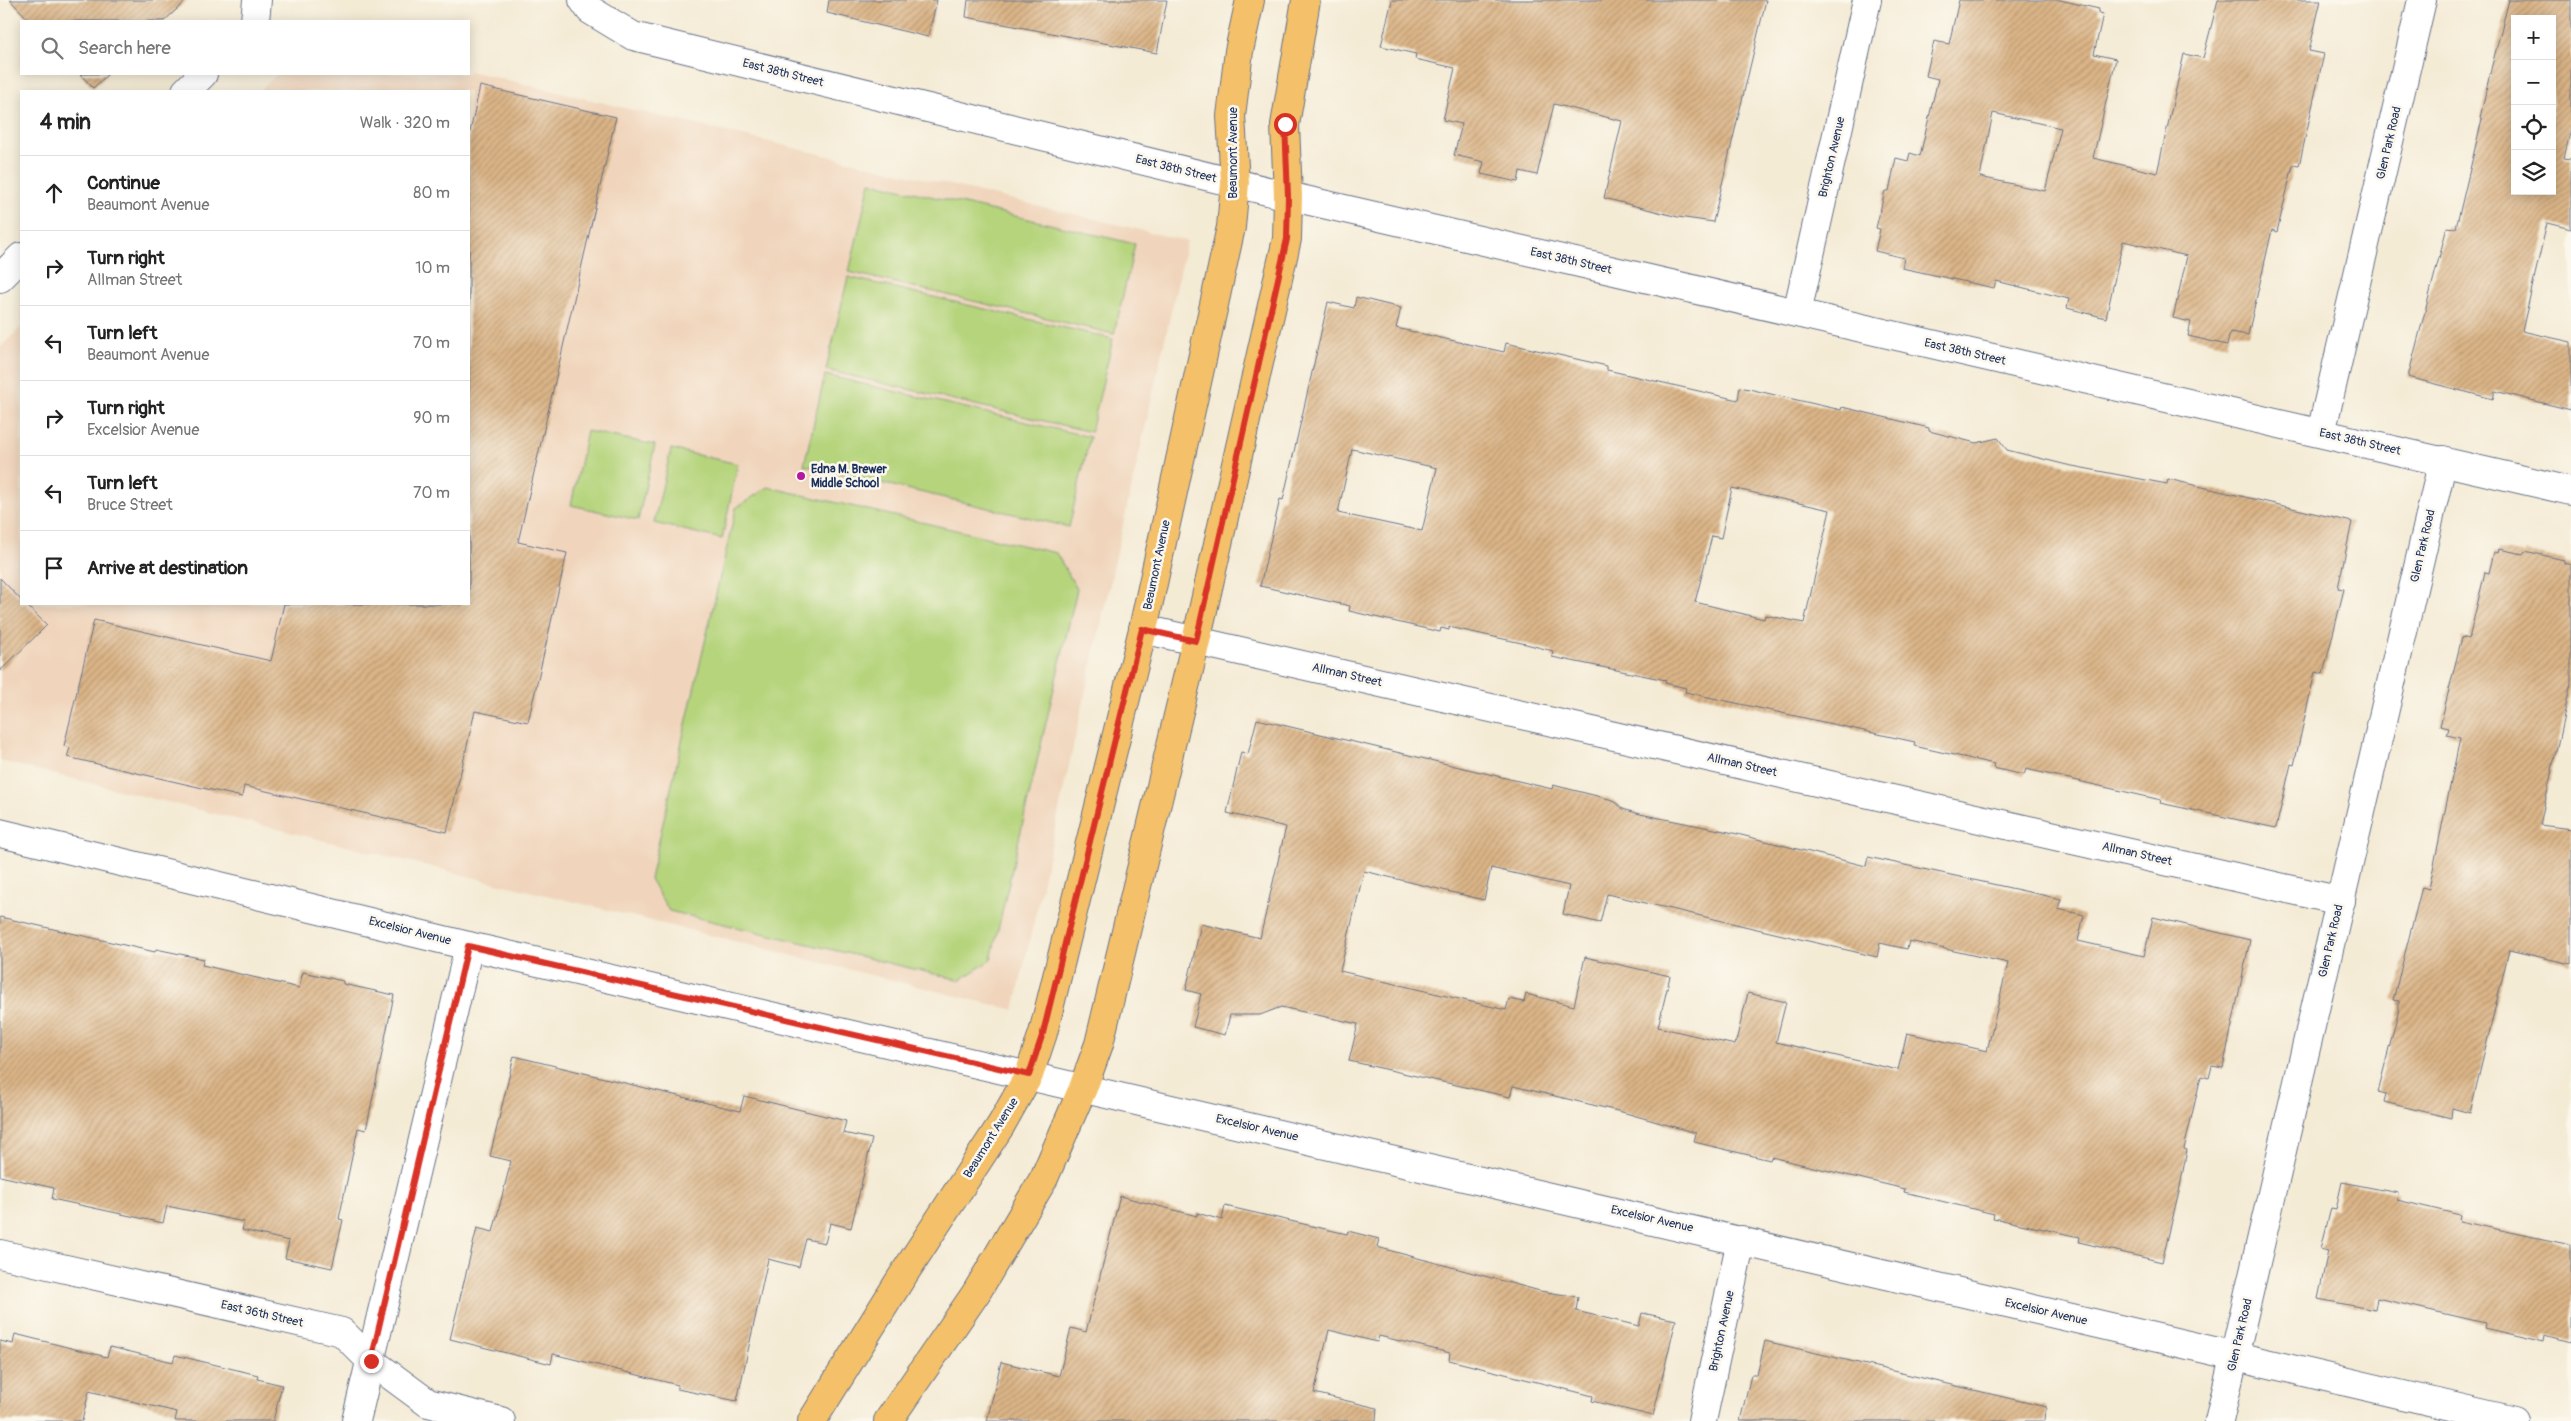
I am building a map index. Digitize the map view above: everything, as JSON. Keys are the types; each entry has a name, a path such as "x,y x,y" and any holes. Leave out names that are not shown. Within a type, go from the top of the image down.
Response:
{"main road":[{"name":"Beaumont Avenue","path":"812,1421 900,1280 1001,1125 1029,1075 1043,1033 1142,629 1231,227 1235,183 1231,116 1239,51 1250,0"},
{"path":"888,1421 976,1293 1044,1178 1083,1088 1099,1044 1196,641 1287,239 1288,196 1285,124 1306,0"}],"street":[{"path":"254,20 257,0"},
{"name":"East 38th Street","path":"583,0 590,10 633,36 1288,196 2443,460 2571,491"},
{"name":"Brighton Avenue","path":"1797,313 1867,0"},
{"name":"Glen Park Road","path":"2321,433 2422,0"},
{"path":"187,90 202,75"},
{"path":"0,278 20,258"},
{"name":"Glen Park Road","path":"2219,1421 2443,460"},
{"name":"Allman Street","path":"1142,629 2341,901"},
{"name":"Excelsior Avenue","path":"0,833 468,946 2515,1421"},
{"path":"356,1421 468,946"},
{"name":"Brighton Avenue","path":"1702,1421 1741,1240"},
{"name":"East 36th Street","path":"0,1254 342,1332 371,1361 428,1403 501,1421"}],"shaded area":[{"name":"Edna M. Brewer Middle School","path":"470,71 1187,241 1014,1010 0,761 0,348 20,328 20,605 470,605 470,90 261,90 276,75 470,75"}],"green space":[{"path":"870,182 1135,244 1114,334 849,272"},
{"path":"848,277 1113,339 1091,432 826,370"},
{"path":"825,375 1090,437 1069,527 804,465"},
{"path":"587,431 655,445 638,520 571,505"},
{"path":"671,449 738,464 722,539 654,523"},
{"path":"768,487 1056,553 1077,589 991,960 960,980 669,911 650,879 736,508"}],"building":[{"path":"10,0 187,0 165,20 29,20"},
{"path":"829,0 937,0 928,37 827,13"},
{"path":"968,0 1167,0 1157,53 966,17"},
{"path":"1392,0 1766,0 1713,222 1678,217 1604,198 1622,121 1554,104 1537,175 1520,171 1518,182 1481,174 1484,162 1454,155 1462,124 1443,120 1455,68 1415,59 1416,54 1381,46"},
{"path":"1959,0 2060,0 2099,9 2098,13 2103,14 2094,54 2116,59 2093,158 2157,173 2184,54 2203,58 2218,0 2321,0 2309,51 2324,54 2299,166 2293,165 2277,232 2272,230 2248,335 2230,332 2227,345 2188,336 2191,322 2173,318 2187,256 2123,241 2106,318 2067,308 2069,299 1996,281 1994,288 1902,268 1904,258 1875,251 1880,229 1876,228 1885,191 1889,191 1896,158 1908,161 1910,153 1920,156 1938,79 1926,76 1934,41 1949,44","holes":["1993,113 2061,128 2045,191 1980,177"]},
{"path":"2509,0 2571,0 2571,129 2564,158 2571,159 2571,229 2547,223 2522,331 2571,342 2571,410 2495,391 2493,399 2408,377 2447,227 2456,228 2482,119 2480,118"},
{"path":"81,75 107,75 93,88"},
{"path":"480,86 616,117 518,542 567,553 528,722 475,711 447,832 244,786 242,797 67,757 70,748 64,746 94,620 271,661 284,605 470,605 470,132"},
{"path":"1356,297 1401,308 1396,328 1504,352 1506,343 1607,366 1607,370 1738,400 1740,387 1841,410 1842,407 1929,428 1929,431 1976,443 1998,438 2007,450 2067,465 2167,484 2168,479 2352,522 2338,588 2344,589 2335,626 2323,674 2315,672 2294,765 2291,764 2276,828 2160,803 2161,800 2026,769 2024,775 1993,768 1994,764 1914,746 1915,742 1685,692 1686,688 1665,683 1666,680 1552,657 1553,651 1526,644 1449,627 1449,630 1441,628 1440,632 1349,611 1350,606 1260,586 1280,499 1283,500 1328,302 1354,308","holes":["1352,449 1437,468 1422,531 1338,513","1732,488 1830,510 1804,623 1765,615 1764,619 1695,602 1712,536 1721,538"]},
{"path":"2499,549 2523,554 2525,551 2564,560 2564,563 2571,565 2571,683 2540,825 2571,829 2571,964 2509,950 2470,1113 2452,1108 2451,1118 2384,1102 2386,1094 2378,1092 2399,1009 2399,1001 2393,1000 2422,887 2429,889 2460,738 2447,735 2449,728 2440,726 2462,637 2469,639 2485,572 2489,573 2494,552 2498,553"},
{"path":"0,578 20,599 20,605 26,605 47,625 0,671"},
{"path":"1257,719 1552,789 1553,785 1613,800 1623,809 1640,814 1729,832 1866,866 1868,857 2061,899 2058,909 2084,915 2078,941 2144,956 2153,917 2250,940 2223,1068 2212,1066 2209,1078 2201,1076 2184,1149 2187,1150 2179,1192 2162,1262 2079,1242 2080,1237 1993,1218 1994,1214 1904,1192 1905,1189 1771,1157 1770,1160 1694,1142 1696,1133 1622,1112 1513,1086 1510,1097 1349,1061 1358,1024 1281,1007 1260,1015 1230,1015 1225,1035 1193,1027 1201,994 1186,990 1201,924 1260,938 1286,827 1227,813 1241,752 1248,754","holes":["1491,868 1569,886 1563,914 1600,923 1607,894 1877,957 1880,943 1907,949 1909,941 2008,963 1987,1051 1907,1033 1898,1070 1776,1042 1786,1002 1748,993 1735,1045 1658,1027 1670,976 1585,957 1574,1006 1526,994 1524,1002 1509,999 1506,1010 1340,971 1364,871 1484,900"]},
{"path":"0,917 155,952 156,949 204,959 202,965 299,988 303,972 343,981 343,984 394,995 366,1130 358,1128 339,1219 343,1220 332,1268 285,1258 289,1241 242,1230 244,1222 167,1206 163,1223 52,1199 54,1188 0,1176"},
{"path":"514,1056 740,1111 744,1096 846,1121 843,1133 872,1139 851,1228 830,1223 825,1243 806,1239 799,1267 768,1259 737,1401 677,1389 678,1385 553,1354 551,1364 450,1339 477,1228 493,1232 511,1161 490,1156"},
{"path":"2342,1182 2398,1193 2397,1200 2460,1215 2459,1221 2571,1245 2571,1342 2545,1335 2544,1342 2484,1328 2485,1323 2377,1298 2375,1310 2318,1299 2328,1251 2321,1249 2331,1208 2336,1209"},
{"path":"1120,1196 1197,1216 1197,1213 1222,1220 1225,1206 1347,1234 1348,1231 1379,1239 1377,1247 1540,1291 1578,1297 1576,1311 1639,1326 1642,1313 1676,1320 1653,1416 1592,1401 1593,1396 1449,1360 1450,1353 1379,1336 1377,1342 1329,1330 1314,1393 1377,1408 1376,1421 987,1421 1001,1362 1059,1376 1071,1328 1086,1332"},
{"path":"15,1334 107,1357 110,1347 173,1362 175,1355 258,1375 257,1379 282,1385 273,1421 175,1421 177,1412 89,1391 82,1421 0,1421 0,1341 13,1344"},
{"path":"1765,1341 2046,1407 2045,1421 1740,1421 1751,1375 1757,1375"}],"place":[{"name":"Edna M. Brewer Middle School","path":"801,476"}],"route":[{"path":"371,1361 468,946 1029,1075 1043,1033 1142,629 1196,641 1287,239 1288,196 1285,124"}]}
